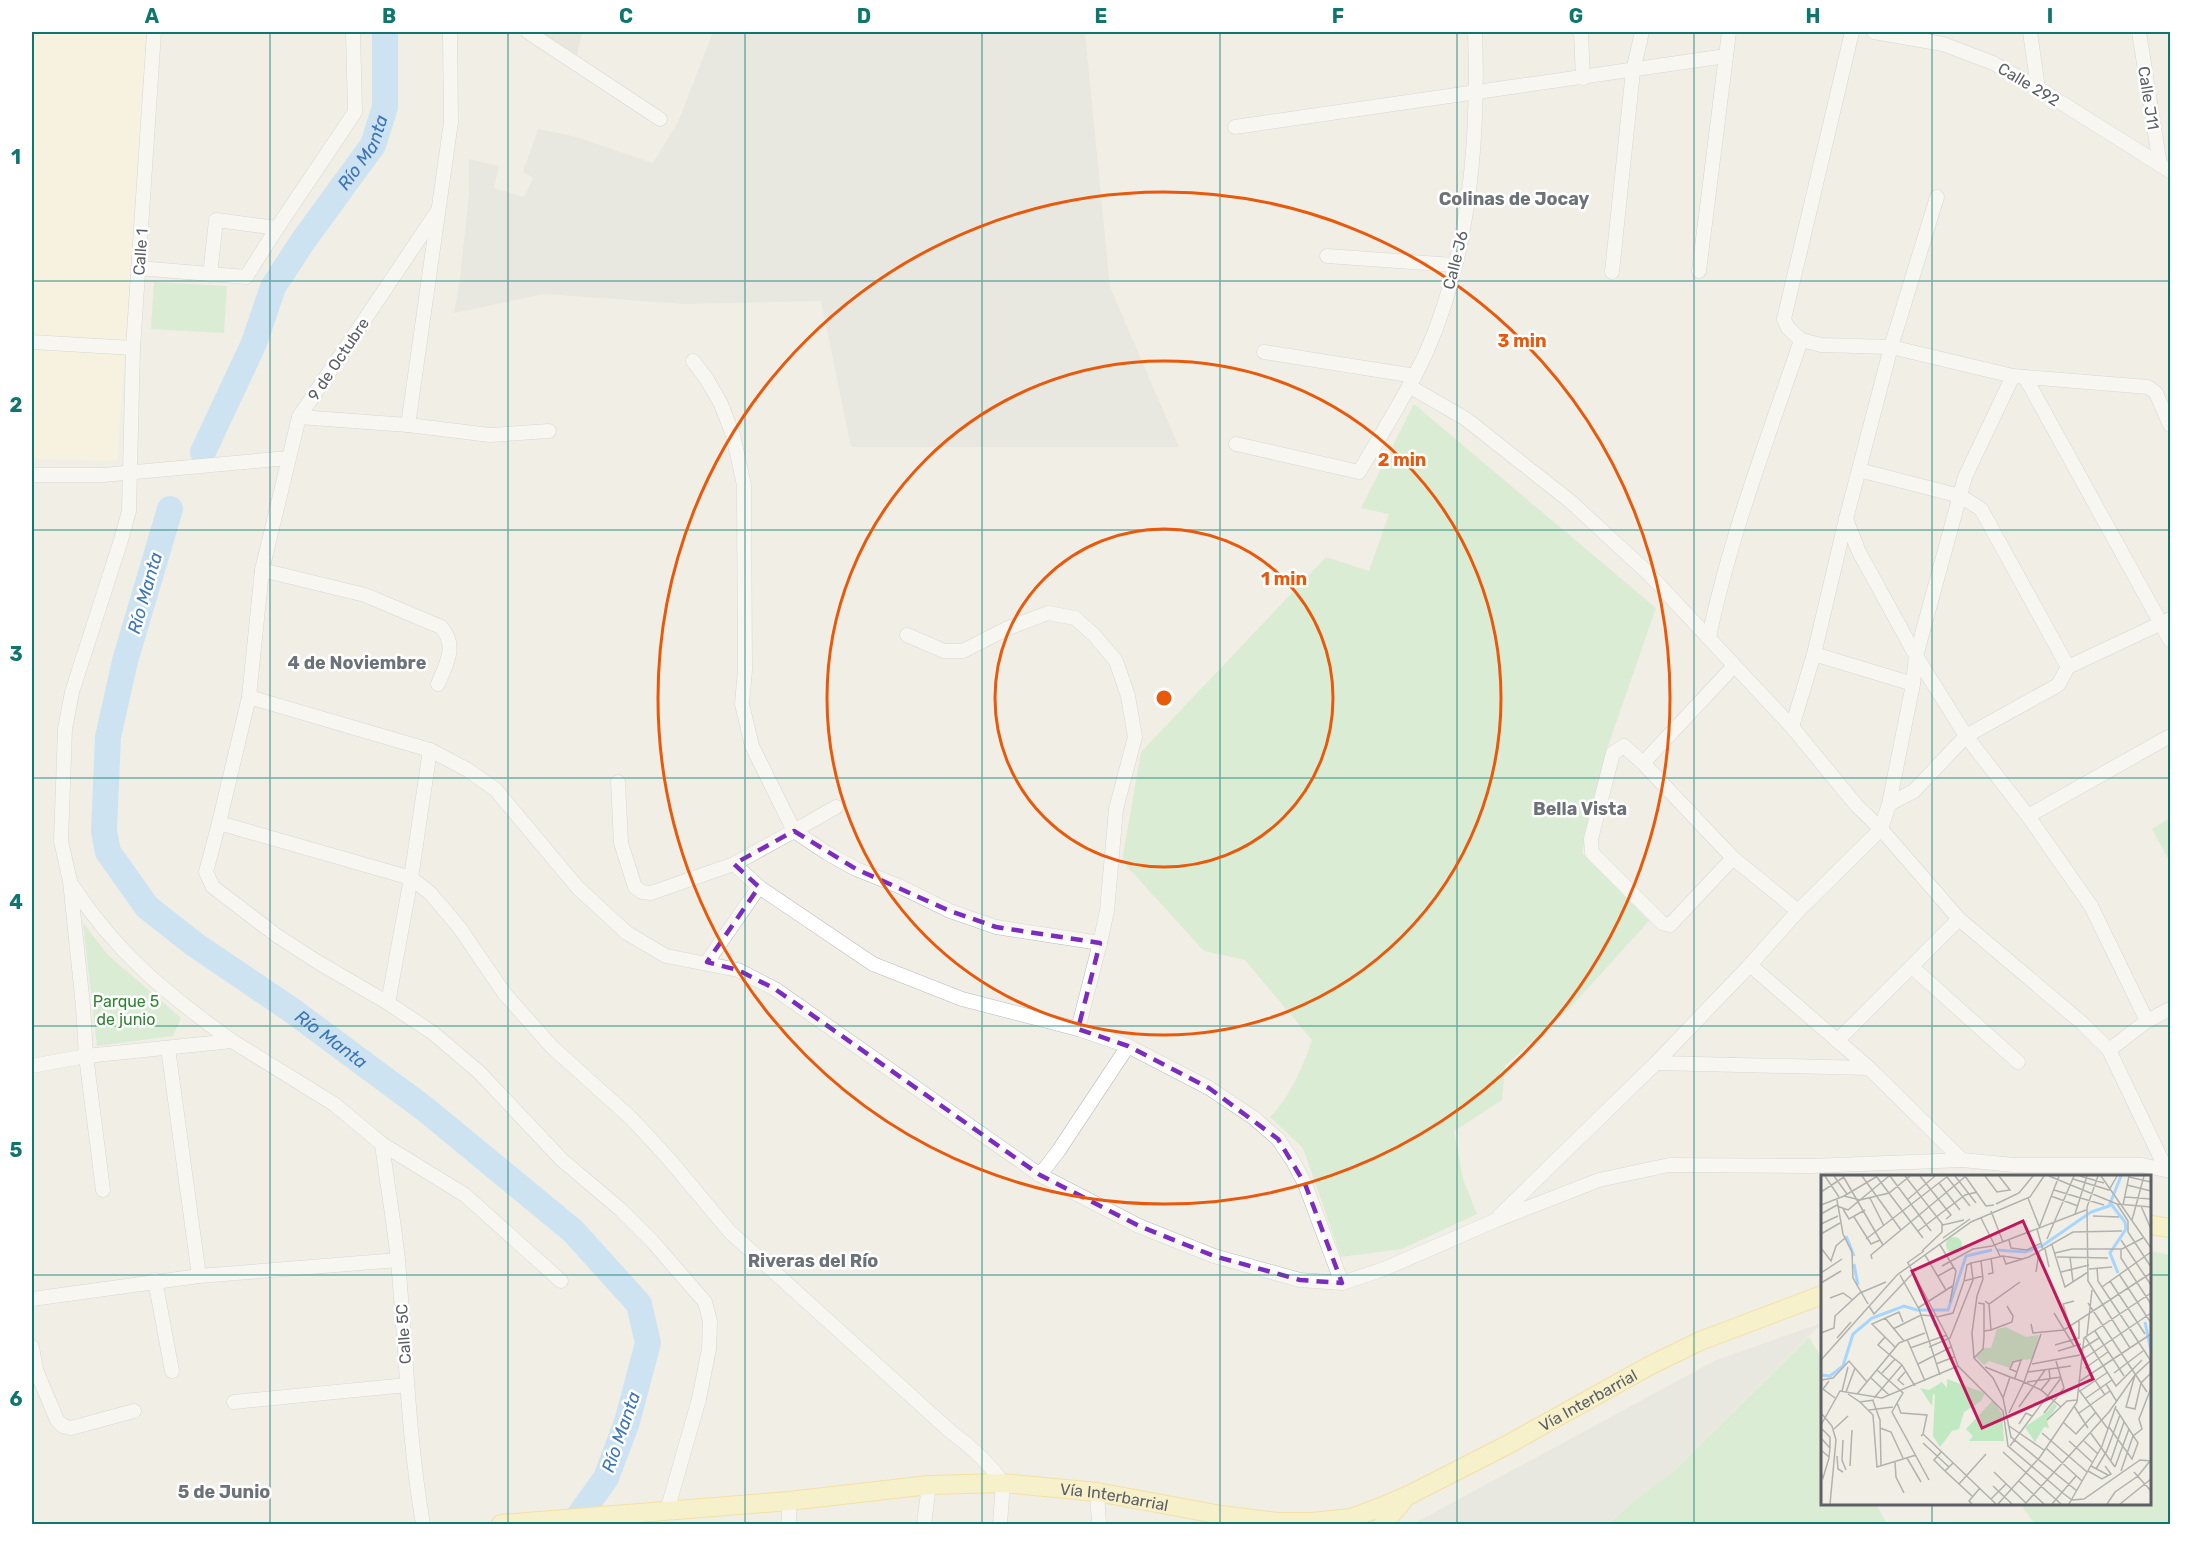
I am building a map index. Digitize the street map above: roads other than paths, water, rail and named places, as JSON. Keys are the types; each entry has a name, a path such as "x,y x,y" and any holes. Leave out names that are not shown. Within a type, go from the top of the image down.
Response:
{"main road":[{"path":"2151,1225 2170,1228"},
{"name":"Vía Interbarrial","path":"501,1524 655,1515 930,1485 1003,1482 1097,1492 1220,1520 1279,1523 1351,1521 1411,1494 1690,1346 1821,1295"},
{"path":"1383,1524 1411,1494"}],"street":[{"name":"Calle 1","path":"103,1190 86,1056 70,881 61,841 67,711 122,540 129,511 133,348 154,32"},
{"path":"138,268 246,277 276,228 355,112 352,32"},
{"name":"9 de Octubre","path":"437,212 299,417 408,425 451,122 450,32"},
{"path":"528,32 571,58 660,119"},
{"name":"Calle J6","path":"1236,444 1359,472 1412,381 1436,328 1454,265 1469,193 1477,91 1475,32"},
{"path":"1581,32 1583,78"},
{"path":"1612,272 1633,71 1642,32"},
{"path":"1699,271 1730,32"},
{"path":"1852,32 1784,319 1788,328 1801,340 1821,345 1891,347 2019,376 2148,387 2156,393 2170,425"},
{"name":"Calle 292","path":"1874,32 1918,35 1993,63 2038,88 2165,168"},
{"path":"2030,32 2038,88"},
{"name":"Calle J11","path":"2139,32 2165,168"},
{"path":"1235,127 1726,56"},
{"path":"1792,727 1814,654 1858,470 1891,347 1936,197"},
{"path":"210,275 216,220 276,228"},
{"path":"1327,256 1454,265"},
{"path":"1709,637 1717,598 1743,511 1801,340"},
{"path":"32,342 133,348"},
{"path":"1264,352 1412,381 1466,419 1571,502 1648,573 1709,637 1792,727 1857,806 1881,829 1959,919 2082,1023 2109,1050 2168,1170"},
{"path":"693,361 721,404 733,435 744,485 745,670 742,704 752,746 794,831 856,869 901,886 950,911 996,927 1100,943"},
{"path":"1494,1221 1656,1063 1798,911 1881,829 1889,804 1913,684 1916,656 1965,477 2019,376"},
{"path":"2019,376 2166,622 2170,640"},
{"path":"299,417 262,570 249,697 206,872 213,888 284,940 388,1003 433,1033 473,1066 562,1160 628,1217 705,1302 710,1321 709,1349 699,1399 655,1515"},
{"path":"408,425 490,435 549,431"},
{"path":"32,475 103,475 288,458"},
{"path":"1858,470 1960,496 1981,509 2068,667"},
{"path":"1846,519 1859,552 1916,656 1966,736 2028,816 2091,906 2146,1022"},
{"path":"262,570 364,595 441,627 450,642 451,652 438,684"},
{"path":"907,635 944,651 963,651 1008,628 1048,613 1075,618 1094,635 1116,662 1128,696 1135,737 1116,809 1107,911 1078,1029"},
{"path":"1889,804 1914,791 1966,736 2058,685 2068,667 2166,622"},
{"path":"1814,654 1913,684"},
{"path":"1643,763 1734,666"},
{"path":"249,697 430,750 468,770 496,790 578,888 627,933 666,956 738,970 775,989 1040,1175 1139,1226 1214,1256 1300,1280 1342,1283 1384,1269 1494,1221 1599,1180 1669,1165 1812,1166 1962,1160 2014,1165 2142,1165 2168,1170"},
{"path":"2028,816 2170,736"},
{"path":"1733,858 1670,925 1662,923 1592,853 1591,839 1613,753 1624,746 1733,858 1798,911"},
{"path":"388,1003 411,878 430,750"},
{"path":"618,782 621,843 635,887 642,892 651,893 734,864 836,807"},
{"path":"219,823 411,878 430,893 459,927 504,993 552,1047 633,1119 730,1232 989,1464 1003,1482 1000,1524"},
{"path":"734,864 759,887 873,964 962,999 1078,1029 1128,1046 1209,1088 1254,1118 1278,1139 1293,1161 1305,1184 1342,1283"},
{"path":"70,881 102,927 135,963 168,993 232,1041 334,1104 382,1144 465,1195 561,1281"},
{"path":"707,963 759,887"},
{"path":"1838,1041 1959,919"},
{"path":"1750,965 1869,1068 1962,1160"},
{"path":"1912,967 2018,1062"},
{"path":"2109,1050 2146,1022 2170,1009"},
{"path":"32,1066 86,1056 232,1041"},
{"path":"1040,1175 1128,1046"},
{"path":"168,1048 199,1276"},
{"path":"1656,1063 1869,1068"},
{"name":"Calle 5C","path":"382,1144 398,1260 407,1385 418,1497 423,1524"},
{"path":"32,1299 155,1280 398,1260"},
{"path":"155,1280 172,1371"},
{"path":"32,1347 36,1370 57,1420 63,1426 71,1428 134,1410"},
{"path":"234,1402 407,1385"},
{"path":"924,1524 930,1485"},
{"path":"1097,1492 1099,1524"},
{"path":"789,1501 789,1524"}],"waterway":[{"name":"Río Manta","path":"203,452 254,343 273,287 303,241 373,145 385,107 385,32"},
{"name":"Río Manta","path":"170,509 125,661 108,737 104,831 108,852 147,907 194,944 290,1009 425,1109 573,1231 639,1304 648,1343 627,1422 606,1478 573,1524"}],"district":[{"name":"Colinas de Jocay","path":"1514,199"},
{"name":"4 de Noviembre","path":"357,663"},
{"name":"Bella Vista","path":"1580,809"},
{"name":"Riveras del Río","path":"813,1261"},
{"name":"5 de Junio","path":"224,1492"}],"park label":[{"name":"Parque 5 de junio","path":"126,1010"}]}
